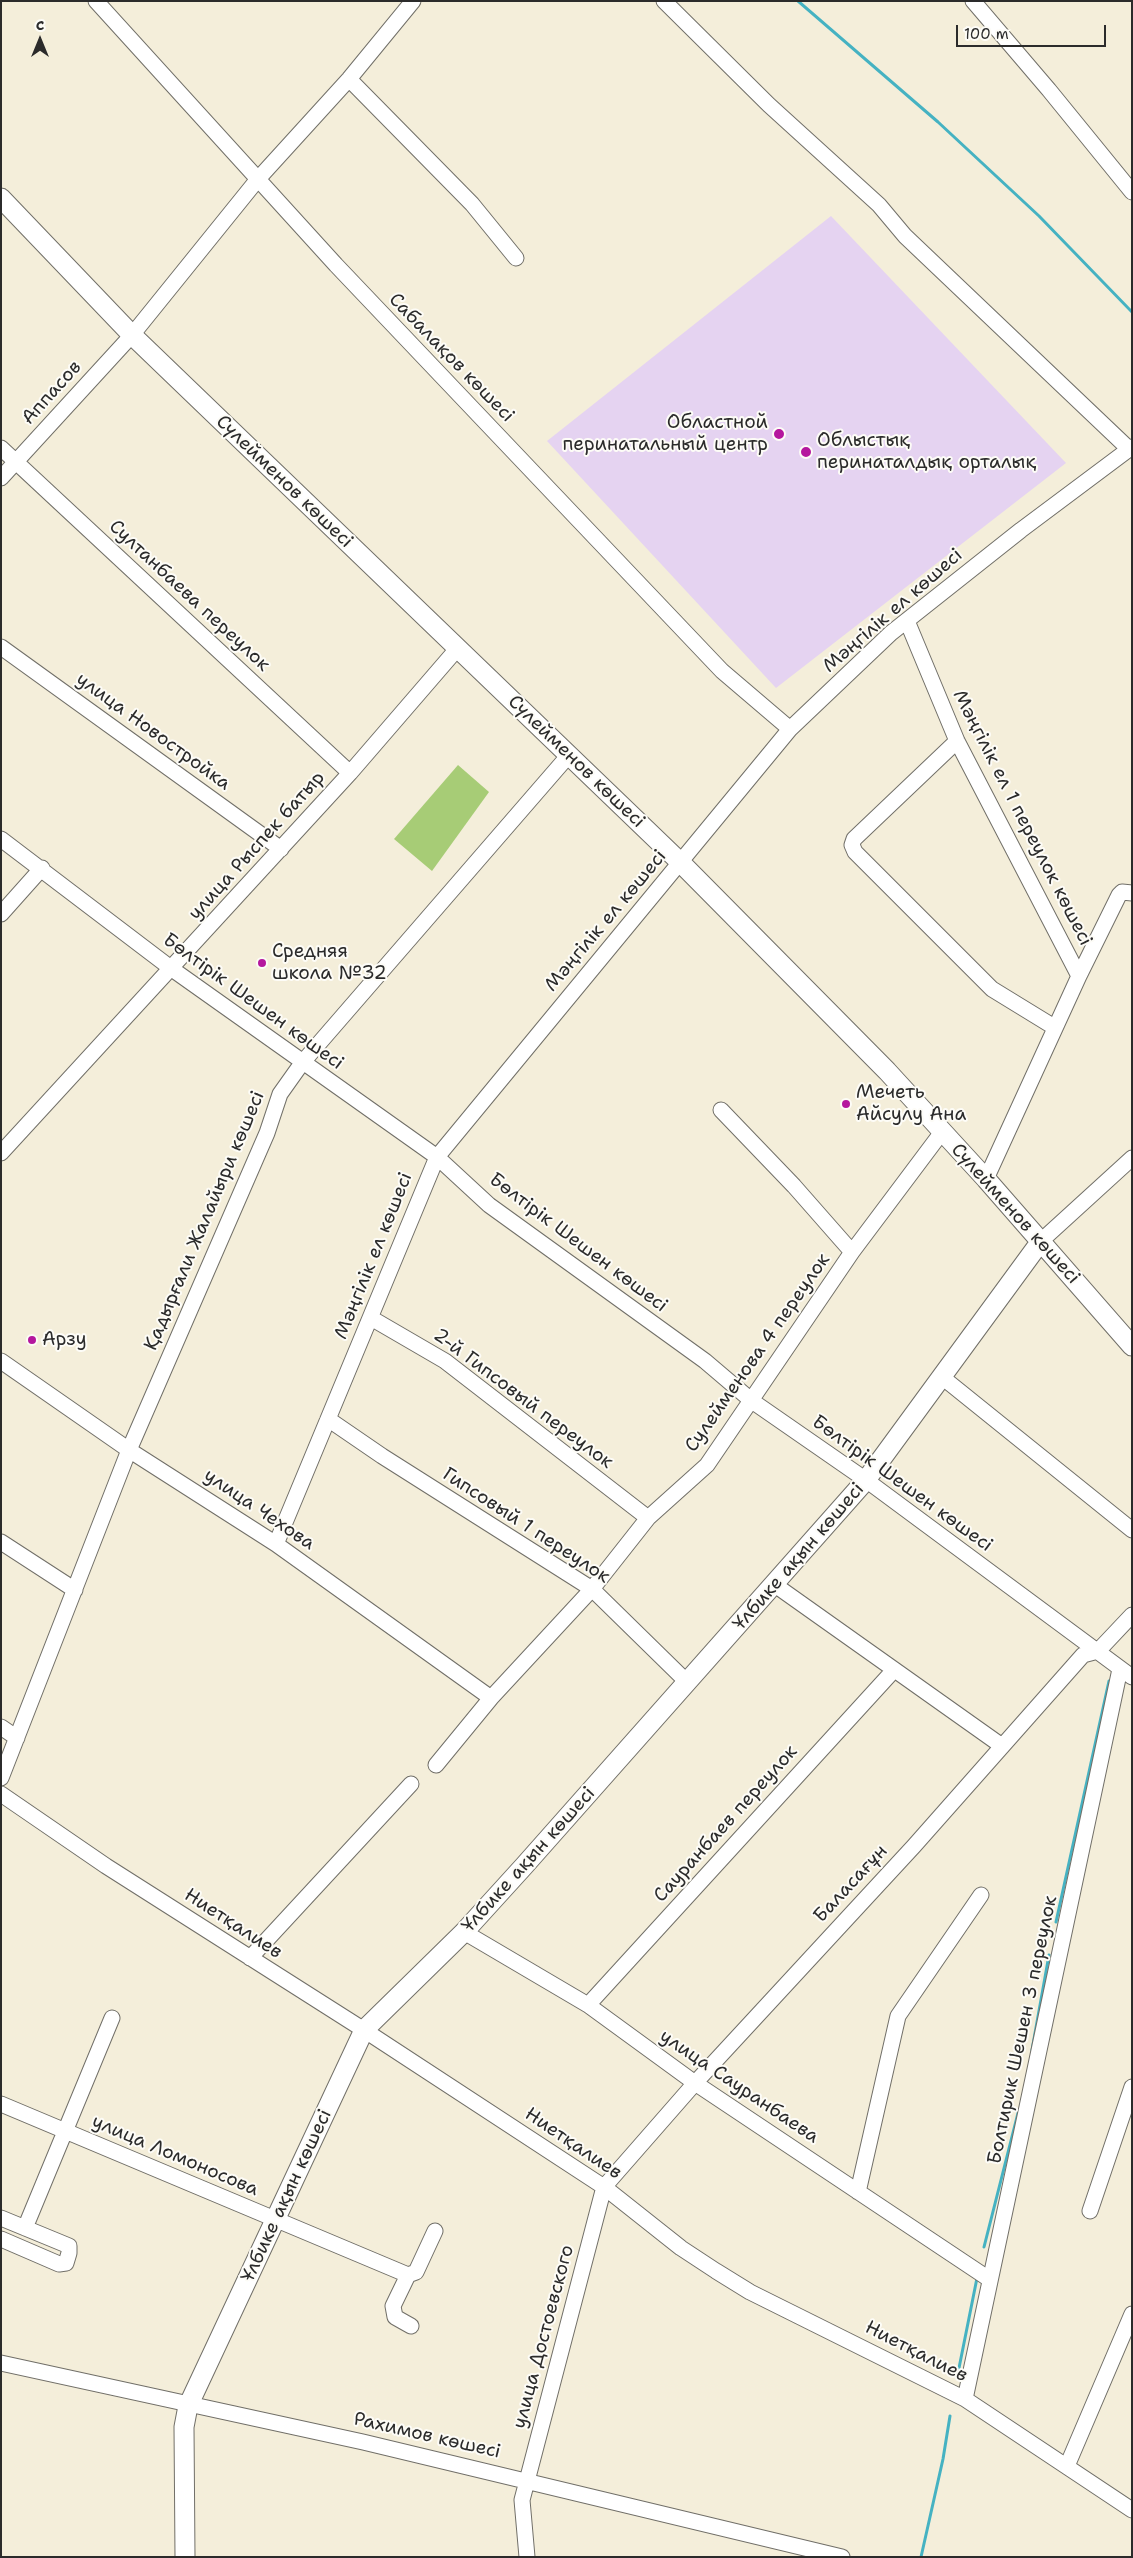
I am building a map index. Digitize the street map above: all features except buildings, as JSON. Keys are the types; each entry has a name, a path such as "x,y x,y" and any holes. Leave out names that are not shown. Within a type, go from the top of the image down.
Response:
{"main road":[{"name":"Сүлейменов көшесі","path":"1,198 132,335 681,863 880,1064 986,1179 1132,1346"},
{"name":"Ұлбике ақын көшесі","path":"185,2557 184,2427 188,2406 364,2030 464,1932 688,1683 866,1480 1041,1241"}],"street":[{"name":"Сабалақов көшесі","path":"96,1 336,265 722,671 790,729"},
{"name":"Аппасов","path":"1,478 132,335 258,180 350,79 413,1"},
{"path":"664,1 769,105 879,205 905,236 1130,448"},
{"path":"973,1 1132,192"},
{"path":"350,79 472,204 516,258"},
{"name":"Султанбаева переулок","path":"1,448 350,773"},
{"name":"Мәңгілік ел көшесі","path":"276,1544 437,1157 790,729 892,633 1021,530 1130,448"},
{"name":"Мәңгілік ел 1 переулок көшесі","path":"907,622 957,741 1080,976"},
{"name":"улица Новостройка","path":"1,647 281,849"},
{"name":"улица Рыспек батыр","path":"1,1153 350,773 457,649"},
{"path":"957,741 854,838 852,845 855,852 992,989 1054,1027"},
{"name":"Қадырғали Жалайыри көшесі","path":"1,1778 129,1450 268,1133 280,1094 302,1064 569,755"},
{"name":"Бөлтірік Шешен көшесі","path":"1,839 42,868 172,969 302,1064 437,1157 489,1205 705,1361 752,1401 866,1480 1126,1673"},
{"path":"1,914 42,868"},
{"name":"Мәңгілік ел 1 переулок көшесі","path":"986,1179 1054,1027 1119,895 1122,892 1132,893"},
{"path":"721,1110 794,1186 852,1252"},
{"name":"Сулейменова 4 переулок","path":"436,1765 491,1698 592,1589 648,1518 708,1465 852,1252 942,1132"},
{"path":"1041,1241 1132,1158"},
{"name":"2-й Гипсовый переулок","path":"371,1318 445,1361 648,1518"},
{"name":"улица Чехова","path":"1,1361 129,1450 276,1544 491,1698"},
{"path":"942,1376 1132,1530"},
{"name":"Гипсовый 1 переулок","path":"328,1419 398,1466 592,1589 688,1683"},
{"path":"1,1542 75,1590"},
{"path":"775,1585 1002,1746"},
{"name":"Баласағұн","path":"604,2187 696,2082 907,1853 1083,1655 1098,1651 1132,1616"},
{"name":"Сауранбаев переулок","path":"588,2005 894,1670"},
{"name":"Болтирик Шешен 3 переулок","path":"965,2399 989,2279 1126,1673"},
{"path":"1,1728 18,1738"},
{"path":"250,1958 411,1784"},
{"name":"Ниетқалиев","path":"1,1794 106,1866 364,2030 604,2187 682,2248 750,2292 965,2399 1132,2510"},
{"path":"858,2192 898,2016 981,1895"},
{"name":"улица Сауранбаева","path":"464,1932 588,2005 696,2082 989,2279"},
{"name":"улица Ломоносова","path":"25,2228 112,2018"},
{"path":"1090,2211 1132,2087"},
{"name":"улица Ломоносова","path":"1,2104 408,2275"},
{"name":"улица Достоевского","path":"527,2557 522,2500 604,2187"},
{"path":"1,2218 69,2246 66,2263 59,2264 1,2239"},
{"path":"411,2326 395,2318 393,2306 408,2275 416,2272 435,2232"},
{"path":"1067,2466 1132,2314"},
{"name":"Рахимов көшесі","path":"1,2363 528,2480 533,2483 842,2557"}],"shaded area":[{"name":"Облыстық перинаталдық орталық","path":"831,216 1066,463 776,688 547,441"}],"green space":[{"path":"458,765 489,792 432,871 394,839"}],"waterway":[{"path":"798,1 938,122 1039,216 1132,312"},
{"path":"1056,1922 1109,1681"},
{"path":"1032,2050 1049,1955"},
{"path":"984,2247 1018,2113"},
{"path":"957,2378 977,2278"},
{"path":"921,2557 943,2459 950,2416"}],"place":[{"name":"Областной перинатальный центр","path":"779,434"},
{"name":"Облыстық перинаталдық орталық","path":"806,452"},
{"name":"Средняя школа №32","path":"262,963"},
{"name":"Мечеть Айсулу Ана","path":"846,1104"},
{"name":"Арзу","path":"32,1340"}]}
